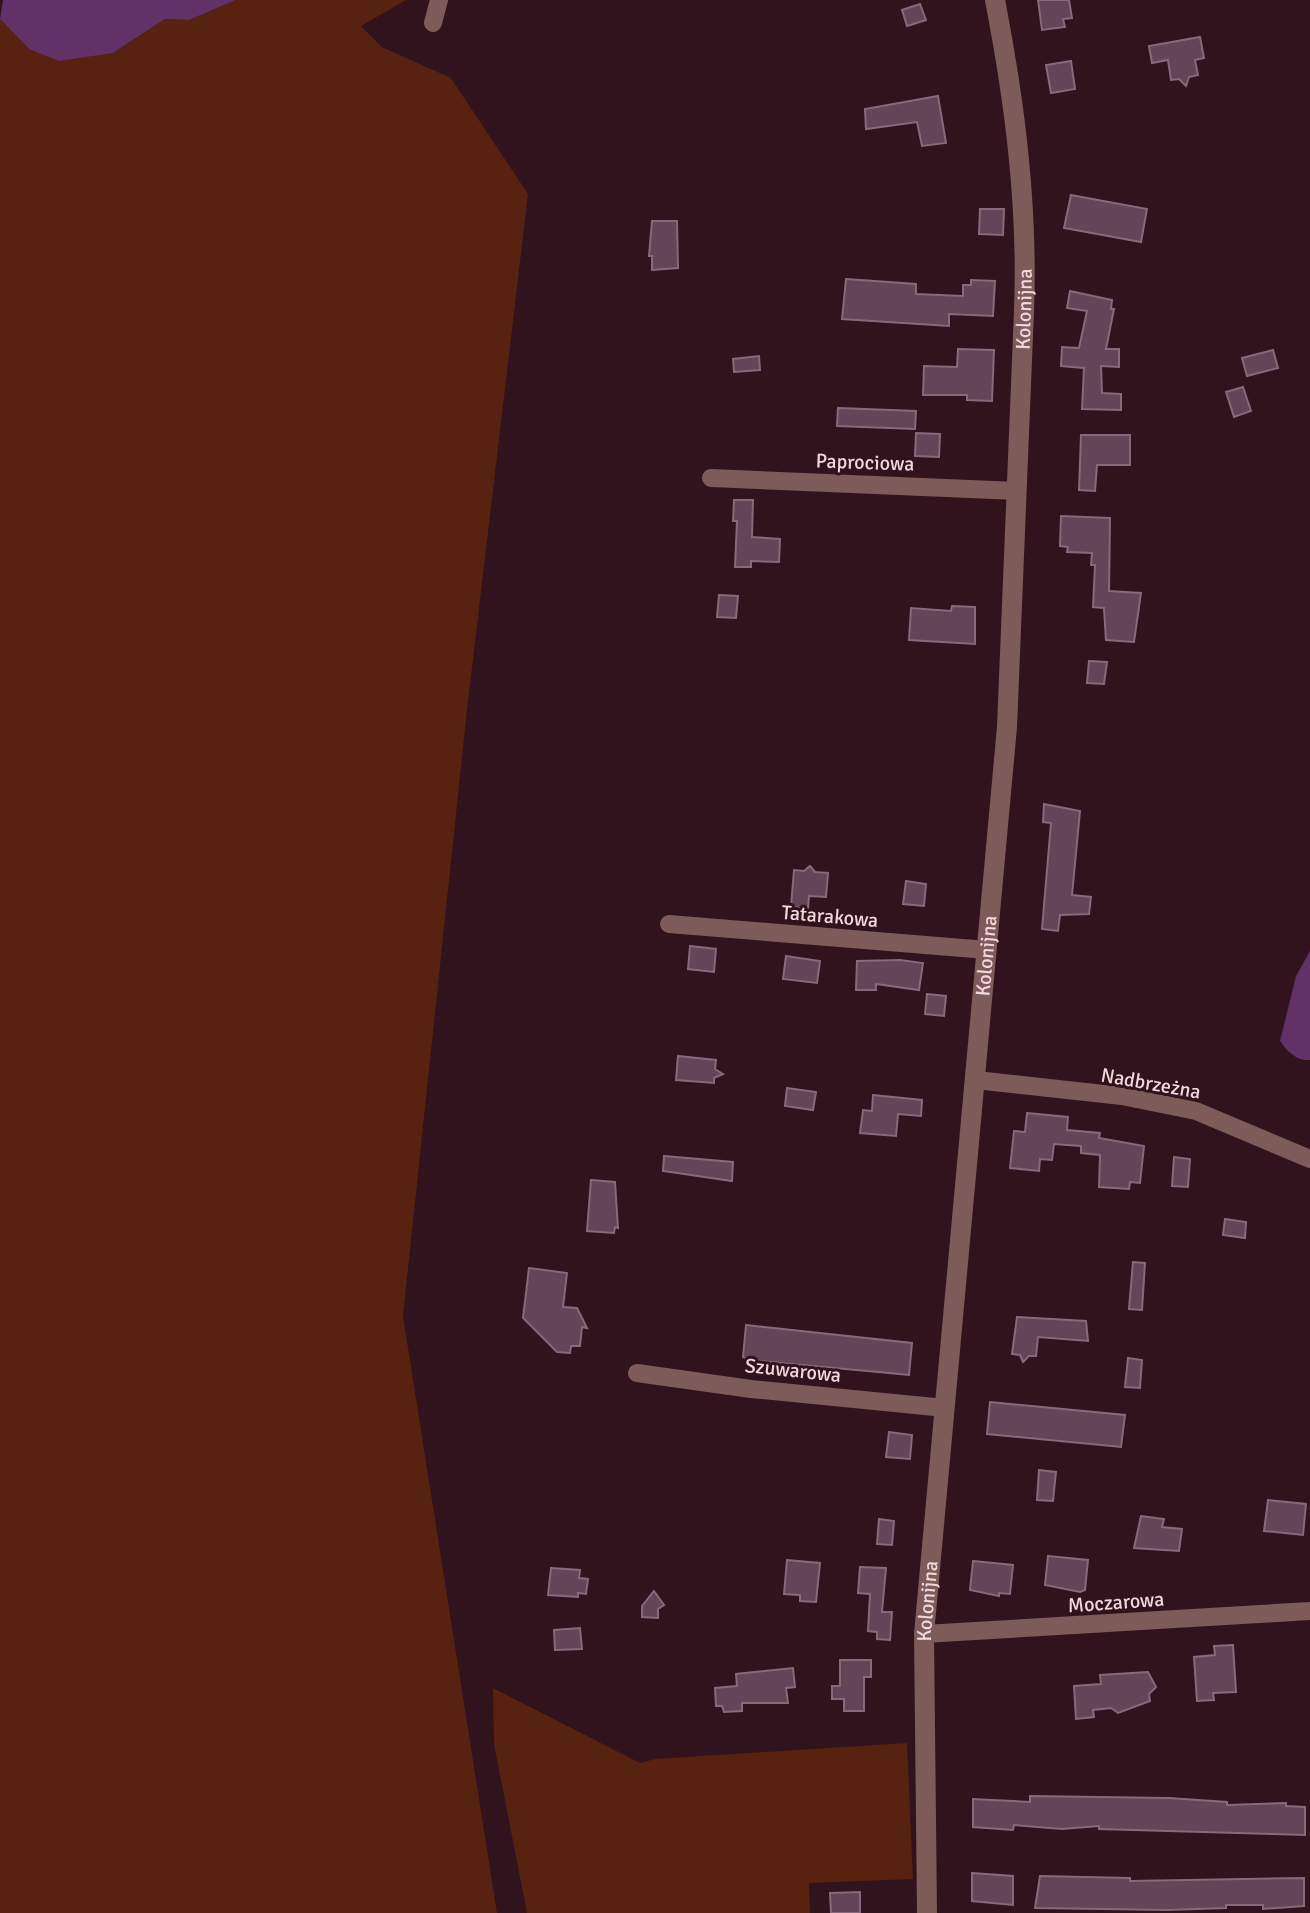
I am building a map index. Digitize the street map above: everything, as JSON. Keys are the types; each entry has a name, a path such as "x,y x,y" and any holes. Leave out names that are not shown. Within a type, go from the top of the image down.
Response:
{"street":[{"path":"433,23 439,0"},
{"name":"Kolonijna","path":"927,1913 924,1634 1007,727 1017,491 1024,216 1015,118 995,0"},
{"name":"Paprociowa","path":"711,478 1017,491"},
{"name":"Tatarakowa","path":"669,924 987,950"},
{"name":"Nadbrzeżna","path":"976,1080 1122,1096 1196,1111 1310,1159"},
{"name":"Szuwarowa","path":"637,1373 945,1408"},
{"name":"Moczarowa","path":"924,1634 1310,1611"}],"shaded area":[{"path":"3,0 236,0 189,20 165,19 113,53 59,61 29,49 0,19"},
{"path":"236,0 406,0 361,26 382,47 451,78 528,194 467,710 403,1316 497,1913 0,1913 0,19 29,49 113,53 165,19 189,20"},
{"path":"1310,951 1310,1060 1305,1060 1289,1052 1280,1041 1296,976"},
{"path":"493,1688 640,1763 655,1759 907,1743 913,1879 809,1883 810,1913 527,1913 494,1744"}],"building":[{"path":"1038,0 1069,0 1072,18 1063,19 1065,27 1042,30"},
{"path":"920,4 926,20 907,26 902,10"},
{"path":"1200,37 1204,58 1195,60 1198,75 1189,77 1186,86 1179,79 1171,80 1168,60 1152,63 1149,46"},
{"path":"1071,61 1075,89 1051,93 1046,65"},
{"path":"938,96 946,143 922,146 917,122 866,129 865,109"},
{"path":"1071,195 1147,209 1141,242 1064,228"},
{"path":"980,209 1004,209 1003,235 979,234"},
{"path":"652,221 677,221 678,268 652,270 652,256 649,256"},
{"path":"846,279 916,284 916,294 963,296 963,285 971,285 971,280 995,281 993,316 949,314 949,326 842,319"},
{"path":"1070,291 1112,300 1111,309 1114,309 1106,349 1119,349 1119,367 1101,366 1102,393 1121,394 1121,410 1082,409 1084,368 1061,366 1062,347 1079,348 1087,311 1067,308"},
{"path":"958,349 994,350 992,401 967,400 967,395 923,395 924,366 957,367"},
{"path":"1273,350 1278,368 1247,376 1242,358"},
{"path":"759,356 760,370 734,372 733,359"},
{"path":"1243,387 1251,411 1234,417 1226,392"},
{"path":"838,408 916,411 915,429 837,426"},
{"path":"916,433 940,434 939,457 915,456"},
{"path":"1081,435 1130,435 1130,465 1097,465 1095,491 1079,490"},
{"path":"734,500 753,500 752,537 780,539 779,562 751,561 751,567 735,567 737,521 733,521"},
{"path":"1061,516 1110,518 1109,591 1141,593 1134,642 1106,640 1104,608 1093,607 1095,565 1091,565 1092,553 1067,552 1068,547 1060,546"},
{"path":"719,595 738,596 736,618 717,617"},
{"path":"952,606 975,607 975,644 909,640 911,608 951,611"},
{"path":"1089,661 1107,662 1104,684 1087,683"},
{"path":"1044,804 1080,811 1072,895 1091,897 1089,914 1060,915 1058,931 1042,929 1051,823 1043,822"},
{"path":"810,866 815,872 828,873 826,897 809,896 808,909 791,907 794,870 804,871"},
{"path":"906,881 926,884 924,906 903,904"},
{"path":"690,946 716,949 714,972 688,969"},
{"path":"786,956 820,961 817,983 783,979"},
{"path":"857,961 923,963 919,990 876,984 876,990 856,990"},
{"path":"927,994 946,996 944,1016 925,1014"},
{"path":"678,1056 716,1060 715,1069 723,1074 714,1078 714,1083 676,1080"},
{"path":"787,1088 816,1092 813,1110 785,1106"},
{"path":"873,1095 922,1100 921,1116 898,1114 896,1136 860,1133 863,1110 872,1111"},
{"path":"1027,1113 1068,1117 1067,1130 1100,1133 1099,1138 1144,1146 1140,1183 1130,1182 1129,1189 1099,1187 1100,1155 1081,1153 1081,1146 1054,1144 1052,1160 1040,1159 1039,1171 1010,1168 1014,1131 1025,1132"},
{"path":"664,1156 733,1162 732,1181 663,1171"},
{"path":"1174,1157 1190,1159 1188,1187 1172,1186"},
{"path":"591,1180 615,1182 618,1228 615,1227 614,1233 587,1231"},
{"path":"1225,1219 1246,1222 1245,1238 1223,1235"},
{"path":"1133,1262 1145,1263 1142,1310 1129,1309"},
{"path":"529,1268 567,1273 563,1307 577,1308 587,1328 582,1327 580,1346 571,1346 570,1353 557,1352 523,1318"},
{"path":"1017,1317 1086,1321 1088,1341 1038,1337 1036,1356 1029,1356 1023,1362 1020,1355 1012,1354"},
{"path":"746,1325 912,1343 909,1375 750,1360 743,1357"},
{"path":"1128,1358 1142,1360 1140,1388 1125,1387"},
{"path":"990,1402 1125,1415 1121,1447 987,1434"},
{"path":"889,1432 912,1435 910,1459 886,1457"},
{"path":"1039,1470 1056,1472 1053,1501 1037,1500"},
{"path":"1268,1500 1306,1504 1303,1535 1264,1531"},
{"path":"1141,1516 1164,1519 1162,1527 1182,1529 1179,1551 1134,1548"},
{"path":"879,1519 894,1521 892,1545 877,1544"},
{"path":"1048,1556 1088,1560 1085,1590 1080,1592 1045,1585"},
{"path":"787,1560 820,1563 816,1602 800,1601 800,1595 784,1594"},
{"path":"973,1561 1013,1565 1010,1594 999,1593 999,1596 970,1590"},
{"path":"860,1567 886,1568 882,1612 892,1612 890,1640 877,1639 877,1632 868,1631 870,1594 858,1593"},
{"path":"551,1568 580,1570 579,1578 588,1579 586,1594 578,1593 578,1597 548,1595"},
{"path":"654,1591 664,1605 658,1609 658,1618 642,1617 642,1606"},
{"path":"580,1628 582,1649 555,1650 554,1630"},
{"path":"1233,1645 1236,1692 1213,1693 1214,1700 1197,1701 1194,1657 1215,1655 1214,1646"},
{"path":"840,1660 871,1660 871,1677 864,1677 864,1711 844,1711 844,1699 832,1699 832,1686 840,1686"},
{"path":"793,1668 795,1687 786,1688 788,1703 742,1703 742,1711 724,1712 722,1706 716,1706 715,1688 737,1686 736,1674"},
{"path":"1148,1672 1156,1687 1149,1694 1150,1701 1118,1713 1111,1708 1093,1710 1094,1717 1076,1719 1074,1686 1101,1684 1100,1675"},
{"path":"1030,1796 1169,1798 1227,1802 1227,1805 1286,1803 1286,1806 1305,1807 1305,1835 1099,1829 1099,1826 1062,1829 1014,1825 1013,1830 973,1827 973,1799 1030,1802"},
{"path":"972,1873 1013,1876 1013,1905 972,1901"},
{"path":"1040,1876 1130,1878 1130,1881 1304,1878 1304,1906 1263,1909 1263,1905 1226,1905 1226,1908 1167,1910 1035,1908"},
{"path":"860,1892 860,1913 831,1913 830,1893"}]}
